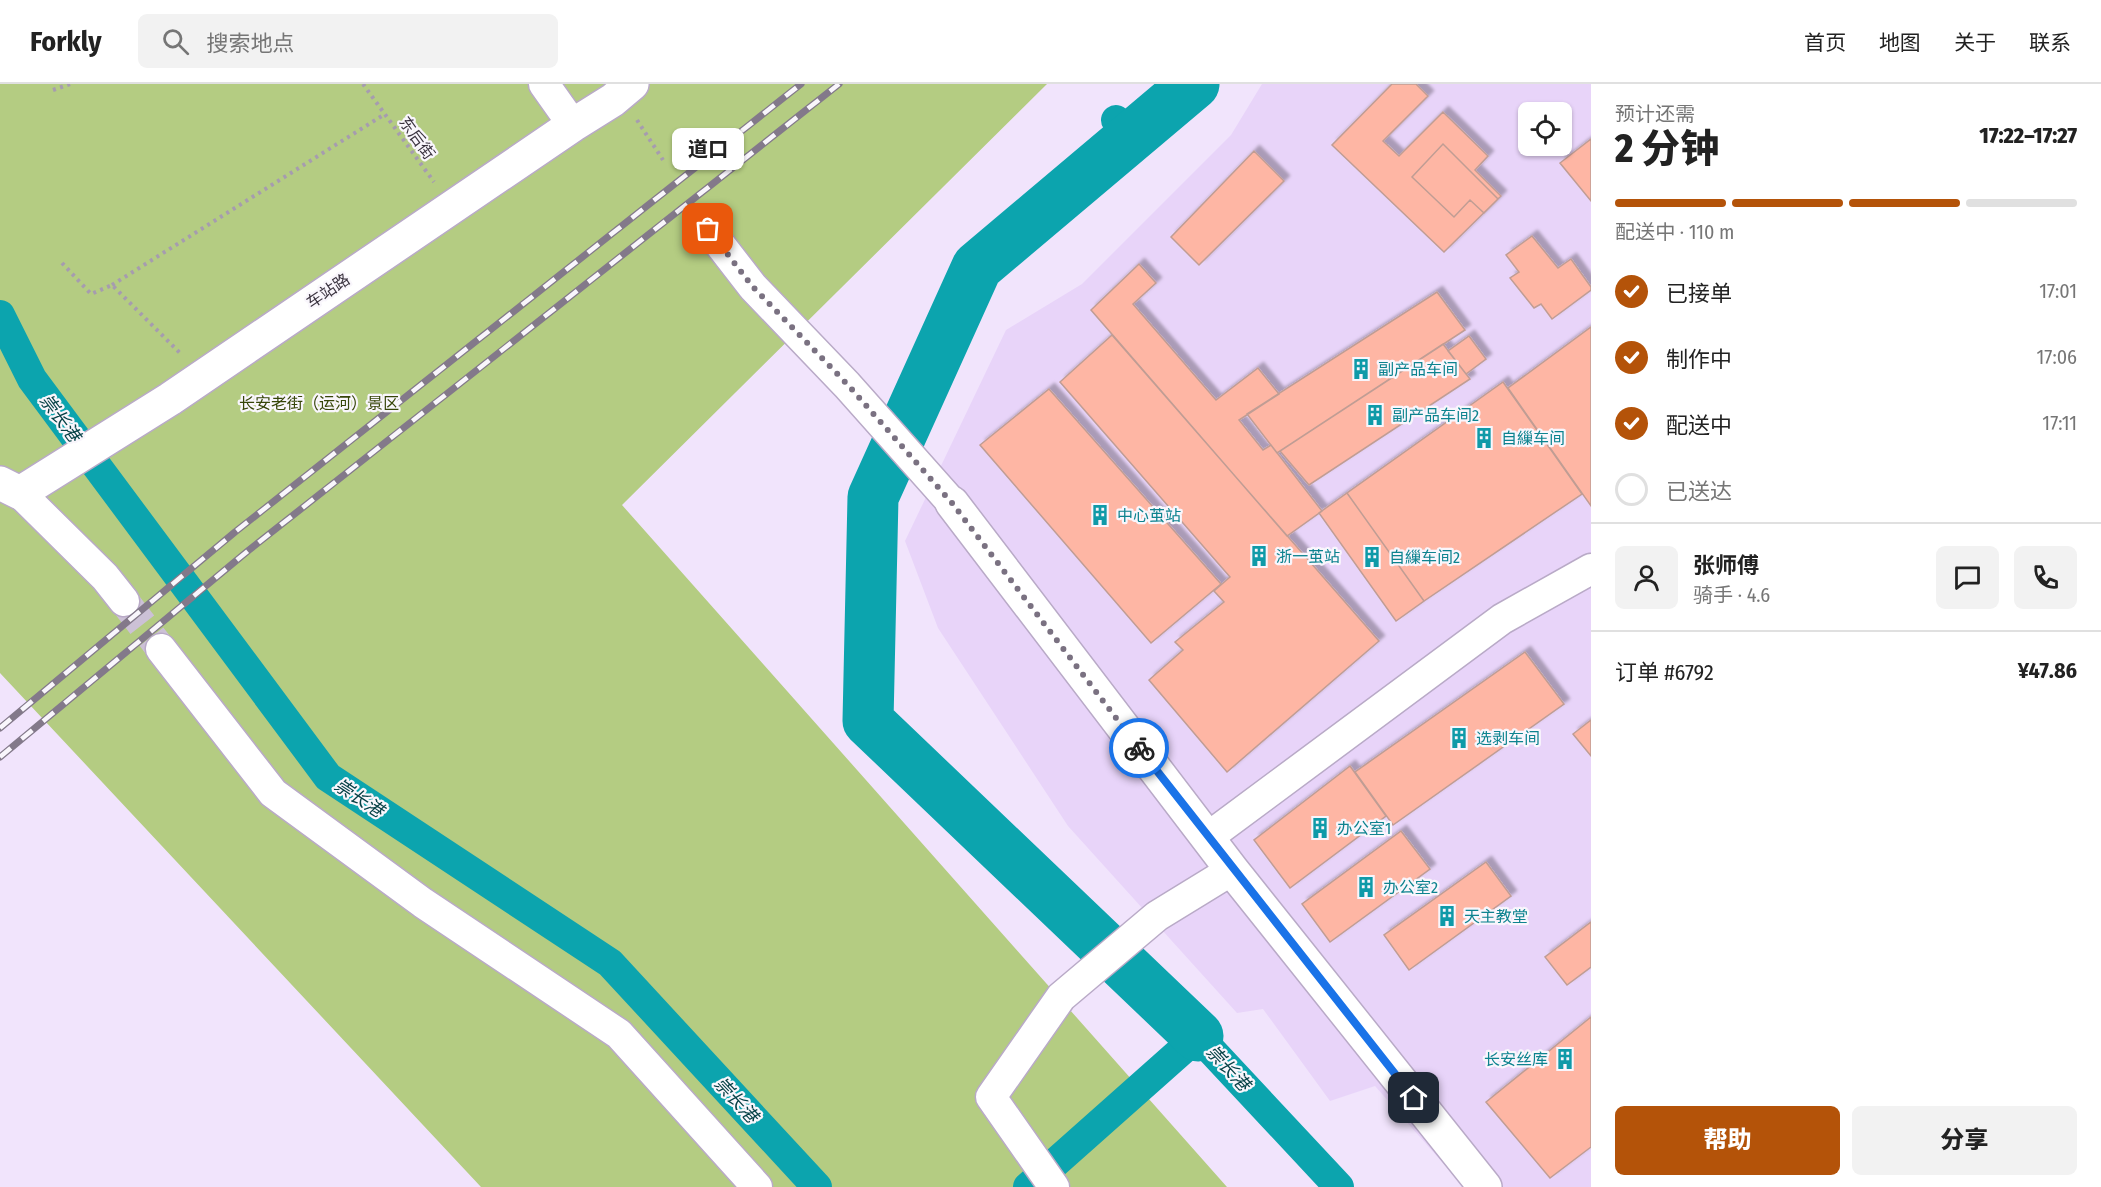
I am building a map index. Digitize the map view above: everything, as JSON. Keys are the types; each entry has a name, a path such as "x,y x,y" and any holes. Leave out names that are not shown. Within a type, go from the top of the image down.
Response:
{"street":[{"path":"544,84 573,125"},
{"name":"车站路","path":"18,487 138,420 613,100 626,89"},
{"path":"708,229 753,287 848,385 952,503 1207,838 1485,1187"},
{"path":"18,487 105,577 124,601"},
{"path":"1207,838 1502,619 1591,569"},
{"path":"161,649 273,793 423,903 619,1034 757,1187"},
{"path":"1054,1187 991,1097 1061,997 1157,916 1232,870"}],"path":[{"path":"53,90 70,84"},
{"name":"东后街","path":"363,84 452,207"},
{"path":"626,89 663,160"},
{"path":"62,263 92,294 112,285 385,114"},
{"path":"112,285 203,377"}],"shaded area":[{"path":"1262,84 1591,84 1591,1187 1464,1187 1375,1086 1330,1101 1263,1009 1237,1013 1068,826 938,628 905,541 1006,330 1082,284 1231,135"}],"green space":[{"name":"长安老街（运河）景区","path":"0,84 1047,84 622,505 1227,1187 481,1187 0,673"}],"building":[{"path":"1392,84 1416,84 1428,96 1383,141 1399,156 1443,112 1488,156 1475,170 1501,196 1444,252 1332,145"},
{"path":"1591,139 1591,201 1560,163 1572,156"},
{"path":"1443,144 1498,199 1484,213 1470,200 1454,217 1412,177"},
{"path":"1254,151 1284,181 1199,265 1171,237"},
{"path":"1532,236 1558,268 1571,259 1591,287 1591,290 1552,319 1541,304 1534,308 1510,278 1519,272 1506,255"},
{"path":"1139,264 1156,283 1133,304 1216,400 1258,368 1279,394 1239,420 1263,450 1271,445 1322,511 1287,536 1091,310"},
{"name":"副产品车间","path":"1437,292 1465,330 1277,453 1247,414"},
{"path":"1591,327 1591,506 1508,388"},
{"name":"浙一茧站","path":"1112,335 1379,641 1227,772 1149,680 1183,650 1175,642 1224,602 1214,591 1230,577 1060,382"},
{"path":"1469,336 1486,359 1466,374 1448,351"},
{"name":"副产品车间2","path":"1443,344 1470,379 1309,485 1280,451"},
{"name":"自繅车间","path":"1503,382 1582,494 1424,601 1347,493"},
{"name":"中心茧站","path":"1049,389 1221,584 1151,643 980,445"},
{"name":"自繅车间2","path":"1347,493 1424,601 1396,621 1319,513"},
{"name":"选剥车间","path":"1525,652 1564,704 1393,825 1355,772"},
{"path":"1591,720 1591,756 1573,734"},
{"name":"办公室1","path":"1350,766 1386,816 1290,888 1254,840"},
{"name":"办公室2","path":"1401,831 1430,869 1330,942 1302,904"},
{"name":"天主教堂","path":"1486,862 1511,896 1409,970 1384,935"},
{"path":"1591,922 1591,967 1567,985 1545,957"},
{"name":"长安丝库","path":"1591,1017 1591,1147 1550,1178 1486,1102"}],"waterway":[{"path":"1194,84 977,267 873,497 868,721 1198,1036"},
{"path":"1116,120 1130,139"},
{"name":"崇长港","path":"0,315 32,379 328,777 610,963 817,1187"},
{"name":"崇长港","path":"1028,1187 1198,1036 1339,1187"}],"tunnel":[{"path":"124,601 161,649"}],"railway":[{"path":"0,728 235,532 801,84"},
{"path":"0,757 249,550 839,84"}],"way so far":[{"path":"708,229 753,287 848,385 952,503 1139,748"}],"place":[{"name":"道口","path":"708,229"},
{"name":"副产品车间","path":"1361,369"},
{"name":"副产品车间2","path":"1375,415"},
{"name":"自繅车间","path":"1484,438"},
{"name":"中心茧站","path":"1100,515"},
{"name":"浙一茧站","path":"1259,556"},
{"name":"自繅车间2","path":"1372,557"},
{"name":"选剥车间","path":"1459,738"},
{"name":"办公室1","path":"1320,828"},
{"name":"办公室2","path":"1366,887"},
{"name":"天主教堂","path":"1447,916"},
{"name":"长安丝库","path":"1565,1059"}],"route":[{"path":"1139,748 1232,870 1414,1098"}]}
